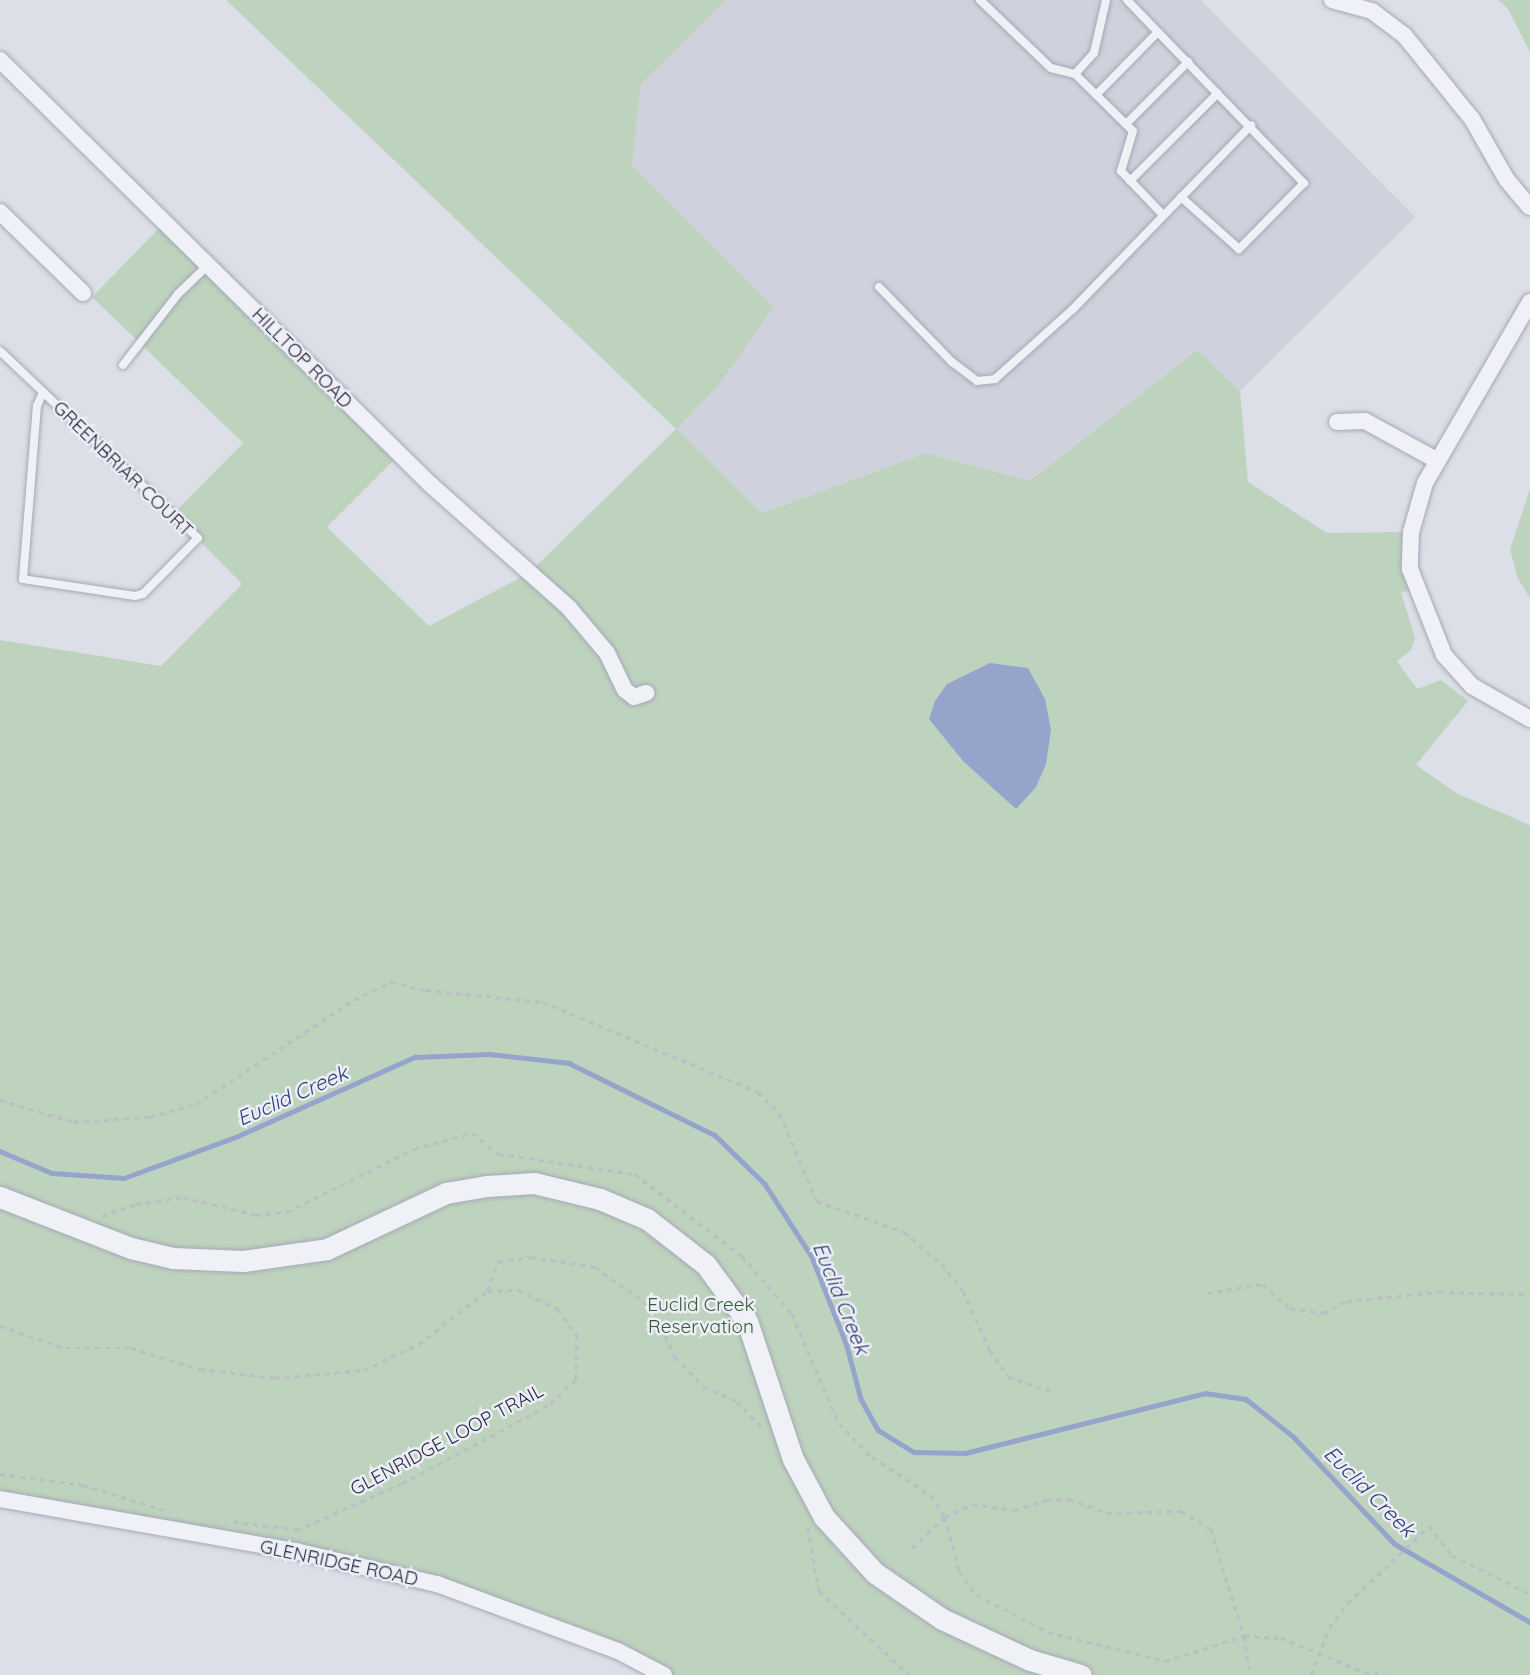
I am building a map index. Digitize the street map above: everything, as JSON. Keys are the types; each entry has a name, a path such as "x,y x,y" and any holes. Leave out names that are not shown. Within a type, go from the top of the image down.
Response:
{"street":[{"path":"1332,0 1372,11 1404,35 1472,119 1501,170 1530,207"},
{"name":"HILLTOP ROAD","path":"0,60 430,484 569,608 607,653 625,690 634,697 646,693"},
{"path":"0,212 83,293"},
{"path":"1530,302 1425,484 1411,532 1410,569 1423,609 1444,655 1472,686 1530,719"},
{"path":"1338,422 1365,421 1438,461"},
{"path":"0,1196 131,1248 173,1258 243,1261 327,1249 446,1193 487,1186 534,1183 600,1199 647,1219 706,1265 747,1321 793,1459 824,1517 875,1573 942,1619 1030,1660 1081,1675"},
{"name":"GLENRIDGE ROAD","path":"0,1499 296,1551 437,1584 618,1651 664,1675"}],"lane":[{"path":"980,0 1051,68 1075,74 1134,133 1121,171 1163,215"},
{"path":"1075,74 1094,52 1106,0"},
{"path":"1127,0 1251,125 1304,183 1248,240 1233,249 1181,197"},
{"path":"1096,95 1158,32"},
{"path":"1126,124 1188,62"},
{"path":"1130,181 1219,93"},
{"path":"879,286 952,362 976,381 995,379 1063,318 1251,125"},
{"path":"122,365 208,264"},
{"name":"GREENBRIAR COURT","path":"0,351 198,538 142,594 135,596 23,579 37,406 43,392"}],"path":[{"path":"0,1100 74,1122 150,1116 196,1104 332,1014 391,982 426,990 543,1002 758,1092 780,1114 817,1201 904,1232 942,1264 963,1291 1008,1377 1055,1392"},
{"path":"92,1217 183,1197 256,1214 287,1212 414,1149 472,1133 499,1154 635,1174 742,1256 792,1314 839,1423 872,1457 931,1495 945,1517 959,1571 977,1595 1048,1632 1165,1661 1244,1636 1281,1638 1316,1654 1386,1675"},
{"path":"0,1326 65,1348 131,1348 200,1369 275,1378 364,1370 419,1344 487,1290 498,1262 531,1257 595,1267 653,1308 675,1357 704,1387 737,1401 770,1436"},
{"path":"1207,1293 1263,1284 1290,1308 1323,1313 1347,1301 1439,1292 1530,1294"},
{"name":"GLENRIDGE LOOP TRAIL","path":"229,1522 298,1530 402,1484 548,1406 576,1380 577,1335 558,1309 518,1290 487,1290"},
{"path":"0,1474 83,1485 182,1515"},
{"path":"912,1548 945,1517 972,1504 1014,1510 1046,1500 1069,1499 1107,1513 1181,1511 1200,1518 1211,1529 1244,1636 1249,1669"},
{"path":"807,1524 819,1591 909,1675"},
{"path":"1311,1675 1316,1654 1348,1603 1429,1526 1451,1555 1530,1594"}],"shaded area":[{"path":"726,0 1201,0 1415,217 1240,391 1197,350 1030,481 926,453 762,513 677,429 718,386 632,166 641,84"}],"green space":[{"name":"Euclid Creek Reservation","path":"226,0 726,0 641,84 632,166 773,307 718,386 677,429 762,513 926,453 1030,481 1197,350 1240,391 1248,482 1327,533 1411,532 1417,590 1401,592 1415,638 1411,650 1397,661 1417,689 1441,680 1468,701 1416,765 1458,794 1530,825 1530,1675 664,1675 437,1584 0,1499 0,640 161,666 242,584 173,514 243,443 92,297 165,222 400,454 327,527 429,626 529,573 676,429"},
{"path":"1498,0 1530,0 1530,52 1508,9"},
{"path":"1530,489 1530,598 1518,579 1510,549"}],"water":[{"path":"990,663 1028,668 1045,699 1051,730 1046,764 1036,787 1016,809 963,761 929,719 935,701 947,684"}],"waterway":[{"name":"Euclid Creek","path":"0,1151 52,1173 124,1178 238,1136 415,1057 489,1054 569,1063 715,1135 765,1184 812,1257 847,1346 861,1399 878,1430 914,1452 965,1453 1205,1393 1246,1399 1294,1437 1395,1544 1530,1622"}]}
